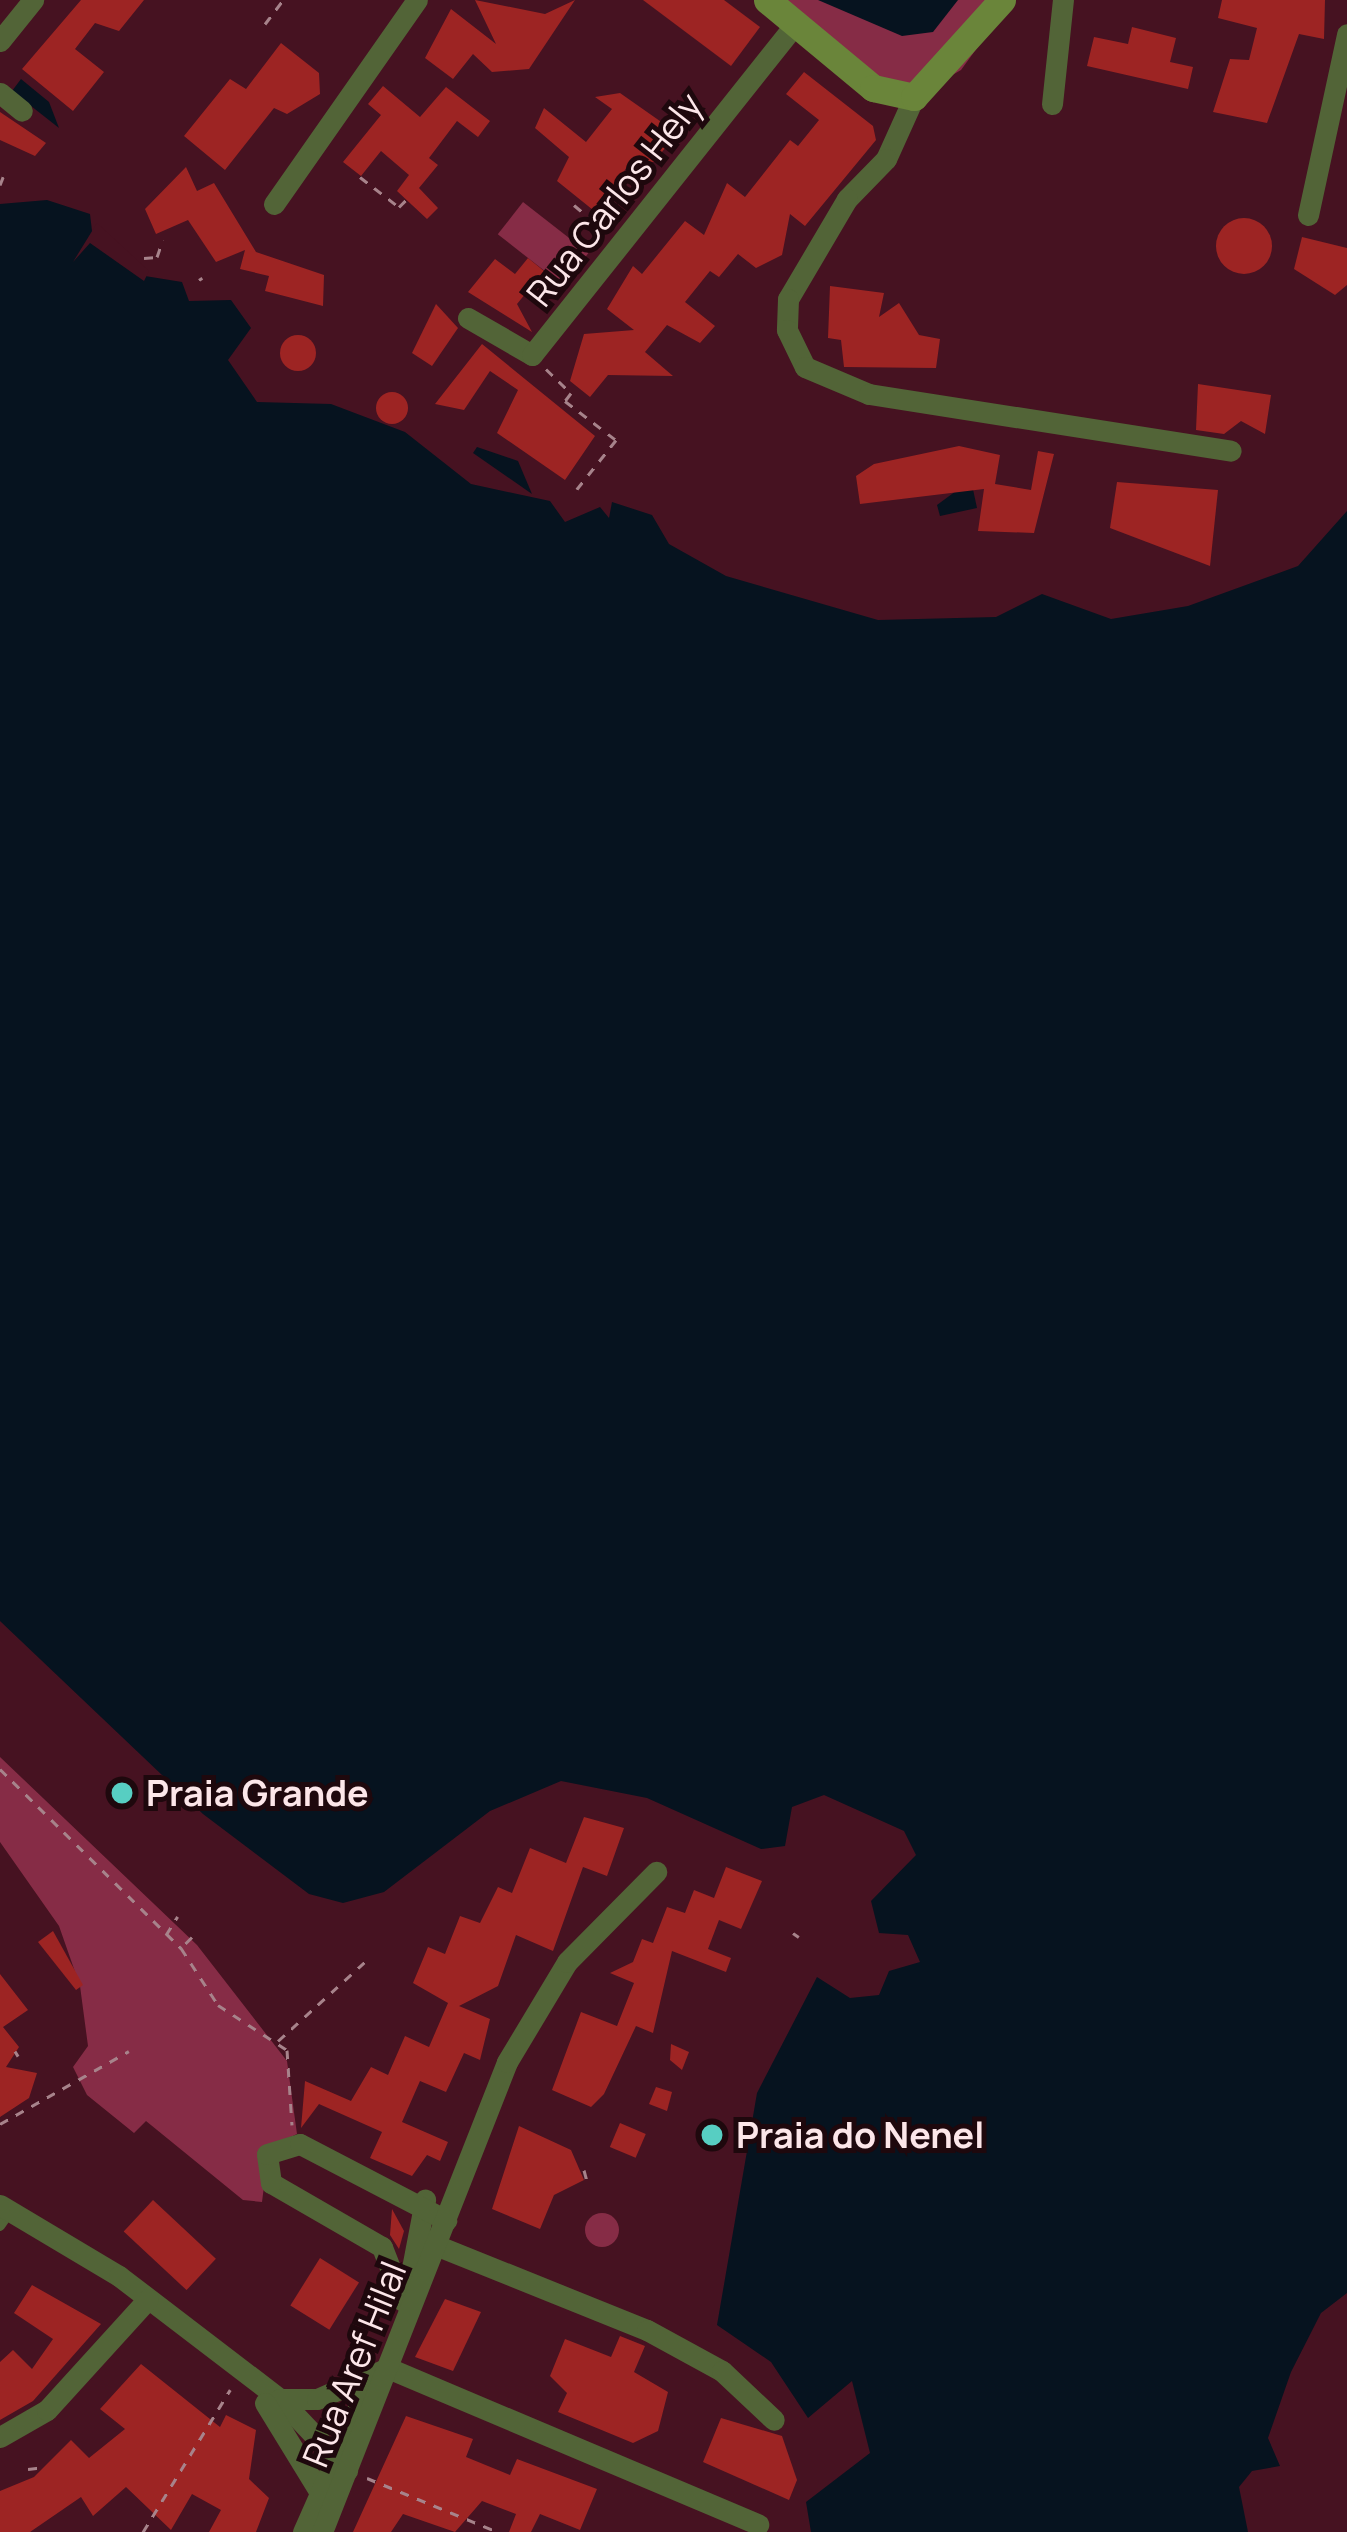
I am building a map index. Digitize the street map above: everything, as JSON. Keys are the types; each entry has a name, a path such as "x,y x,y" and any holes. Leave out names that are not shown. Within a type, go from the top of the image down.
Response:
{"street":[{"path":"0,41 33,0"},
{"path":"274,204 416,0"},
{"path":"766,0 873,88 914,97"},
{"path":"1002,0 914,97 886,159 848,199 788,299 787,330 805,367 869,394 1231,451"},
{"path":"1052,104 1063,0"},
{"name":"Rua Carlos Hely","path":"468,318 532,356 795,24"},
{"path":"1308,214 1347,34"},
{"path":"0,92 22,112"},
{"name":"Rua Aref Hilal","path":"322,2532 339,2464 438,2246 461,2178 537,2008 596,1927 656,1872"},
{"name":"Rua Aref Hilal","path":"403,2301 382,2247 271,2183 267,2154 300,2144 422,2201 446,2220"},
{"path":"422,2201 461,2178"},
{"name":"Rua Aref Hilal","path":"381,2370 426,2230 422,2201"},
{"path":"3,2210 148,2299 242,2375 280,2398 339,2464"},
{"path":"438,2246 608,2311 722,2371 774,2420"},
{"path":"0,2437 47,2410 148,2299"},
{"path":"280,2398 317,2399 381,2370 758,2524"},
{"path":"242,2375 319,2491"},
{"name":"Rua Aref Hilal","path":"303,2532 319,2491 339,2464"}],"path":[{"path":"265,24 284,0"},
{"path":"0,185 3,177"},
{"path":"360,177 399,207 406,200"},
{"path":"574,205 603,229"},
{"path":"144,258 157,257 163,240"},
{"path":"532,356 616,440 577,489"},
{"path":"0,1769 182,1947 218,2005 277,2042 295,2070 287,2136"},
{"path":"166,1936 178,1916"},
{"path":"182,1947 195,1936"},
{"path":"277,2042 366,1961"},
{"path":"0,2124 129,2051"},
{"path":"580,2184 589,2181 584,2170"},
{"path":"143,2532 242,2375"},
{"path":"339,2464 499,2532"},
{"path":"28,2469 45,2467"}],"shaded area":[{"path":"778,0 1012,0 961,70 933,86 886,85"},
{"path":"523,202 588,253 563,285 498,234"},
{"path":"0,1757 197,1945 287,2061 297,2134 269,2147 262,2202 243,2200 146,2121 134,2133 87,2095 73,2067 88,2046 80,1986 59,1926 0,1842"},
{"path":"602,2213 614,2218 619,2230 614,2242 602,2247 590,2242 585,2230 590,2218"}],"water":[{"path":"818,0 958,0 933,32 902,36"},
{"path":"21,79 49,102 59,128 12,91"},
{"path":"47,200 90,214 92,231 145,276 182,282 189,301 231,300 251,328 228,360 257,402 331,404 405,432 471,484 550,501 565,522 600,507 609,518 612,502 652,515 669,544 726,576 878,620 996,617 1042,594 1111,619 1188,606 1298,566 1347,511 1347,2293 1321,2313 1291,2372 1268,2438 1280,2466 1252,2471 1239,2487 1248,2532 811,2532 806,2502 870,2453 852,2381 808,2418 771,2362 717,2325 757,2093 817,1977 850,1998 879,1995 889,1971 920,1962 908,1935 879,1933 871,1901 916,1855 904,1831 824,1795 792,1807 785,1846 761,1849 647,1798 561,1781 490,1811 384,1892 343,1903 309,1894 203,1814 0,1621 0,204"},
{"path":"477,447 518,461 532,494 473,453"},
{"path":"971,480 977,508 940,516 937,505"}],"pier":[{"path":"97,223 149,271 144,281 90,243 73,262"}],"building":[{"path":"81,0 144,0 119,31 95,23 75,49 104,72 73,111 22,69"},
{"path":"475,0 545,14 575,0 529,69 492,72 473,54 453,79 425,58 451,9 496,44"},
{"path":"643,0 724,0 760,27 731,66"},
{"path":"1222,0 1325,0 1324,39 1299,34 1267,123 1213,112 1230,59 1249,60 1257,28 1218,18"},
{"path":"1132,27 1176,38 1170,62 1193,67 1188,89 1087,66 1094,37 1128,44"},
{"path":"281,43 319,73 320,94 287,114 274,108 225,170 184,136 230,79 246,89"},
{"path":"804,72 873,126 876,140 805,226 790,214 782,255 756,268 738,254 719,277 710,271 685,302 715,326 700,343 667,325 645,352 673,376 608,375 590,397 570,381 584,334 634,330 607,309 633,266 642,274 685,221 704,235 727,183 745,197 790,140 798,146 819,120 786,94"},
{"path":"383,86 420,117 446,87 490,121 478,137 457,121 429,158 438,165 419,188 438,208 427,219 397,191 409,175 381,151 361,176 343,162 381,115 368,104"},
{"path":"620,93 677,133 654,162 631,160 598,214 557,181 569,157 535,128 544,108 586,142 612,109 595,97"},
{"path":"0,112 46,143 35,156 0,140"},
{"path":"186,167 197,191 214,183 256,252 324,275 323,306 265,291 269,276 240,269 245,250 216,262 188,220 156,234 145,209"},
{"path":"1244,218 1263,227 1272,246 1263,265 1244,274 1225,265 1216,246 1225,227"},
{"path":"1302,237 1347,248 1347,285 1335,295 1294,269"},
{"path":"528,258 544,271 517,304 532,332 468,292 495,259 515,274"},
{"path":"830,286 884,293 879,317 899,303 919,335 940,339 936,368 844,367 841,340 828,338"},
{"path":"436,304 458,328 432,366 412,353"},
{"path":"298,335 311,340 316,353 311,366 298,371 285,366 280,353 285,340"},
{"path":"482,344 595,436 565,480 497,433 518,390 490,371 464,410 435,404"},
{"path":"1198,384 1271,395 1265,434 1241,421 1224,434 1196,430"},
{"path":"392,392 404,396 408,408 404,420 392,424 380,420 376,408 380,396"},
{"path":"959,446 1000,455 995,484 1031,490 1038,451 1054,454 1034,533 978,531 984,489 860,504 856,476 874,464"},
{"path":"1117,482 1218,490 1210,566 1110,528"},
{"path":"584,1817 624,1828 607,1876 583,1867 553,1951 516,1935 498,1986 459,2006 490,2019 480,2060 464,2053 446,2092 420,2081 402,2122 448,2142 440,2161 427,2155 412,2176 370,2158 382,2132 319,2104 301,2128 305,2081 351,2101 371,2067 388,2075 405,2036 429,2047 448,2003 413,1983 428,1947 445,1954 460,1916 480,1923 498,1887 512,1893 530,1848 566,1863"},
{"path":"726,1867 762,1881 741,1929 719,1920 708,1949 731,1958 726,1972 672,1951 653,2033 636,2026 604,2094 591,2107 552,2090 581,2012 617,2026 634,1983 610,1973 633,1962 642,1939 653,1943 667,1907 685,1913 694,1890 714,1898"},
{"path":"53,1931 83,1985 76,1990 38,1942"},
{"path":"0,1974 28,2010 3,2027 19,2047 6,2067 37,2073 29,2098 0,2117"},
{"path":"671,2044 689,2052 682,2070 670,2060"},
{"path":"656,2087 672,2092 667,2111 649,2104"},
{"path":"620,2123 646,2134 636,2158 610,2147"},
{"path":"519,2126 571,2150 584,2180 554,2195 540,2229 492,2209"},
{"path":"153,2200 216,2259 187,2290 124,2231"},
{"path":"392,2209 404,2231 399,2249 390,2235"},
{"path":"320,2258 359,2282 329,2330 290,2305"},
{"path":"32,2285 101,2324 33,2401 0,2420 0,2362 13,2350 32,2369 53,2339 14,2313"},
{"path":"445,2299 481,2312 453,2371 415,2357"},
{"path":"620,2336 645,2346 634,2372 668,2392 658,2431 633,2443 558,2412 567,2393 550,2376 565,2339 611,2357"},
{"path":"141,2364 220,2427 226,2415 256,2430 249,2479 269,2498 256,2532 209,2532 221,2510 192,2494 171,2530 126,2487 93,2516 81,2497 30,2532 0,2532 0,2491 34,2477 71,2440 89,2458 125,2429 100,2409"},
{"path":"406,2416 473,2439 466,2457 510,2475 517,2459 597,2489 580,2530 540,2514 531,2532 509,2532 516,2514 482,2501 455,2532 403,2514 391,2532 353,2532"},
{"path":"721,2418 782,2436 797,2480 789,2500 703,2462"}],"place":[{"name":"Praia Grande","path":"122,1793"},
{"name":"Praia do Nenel","path":"712,2135"}]}
